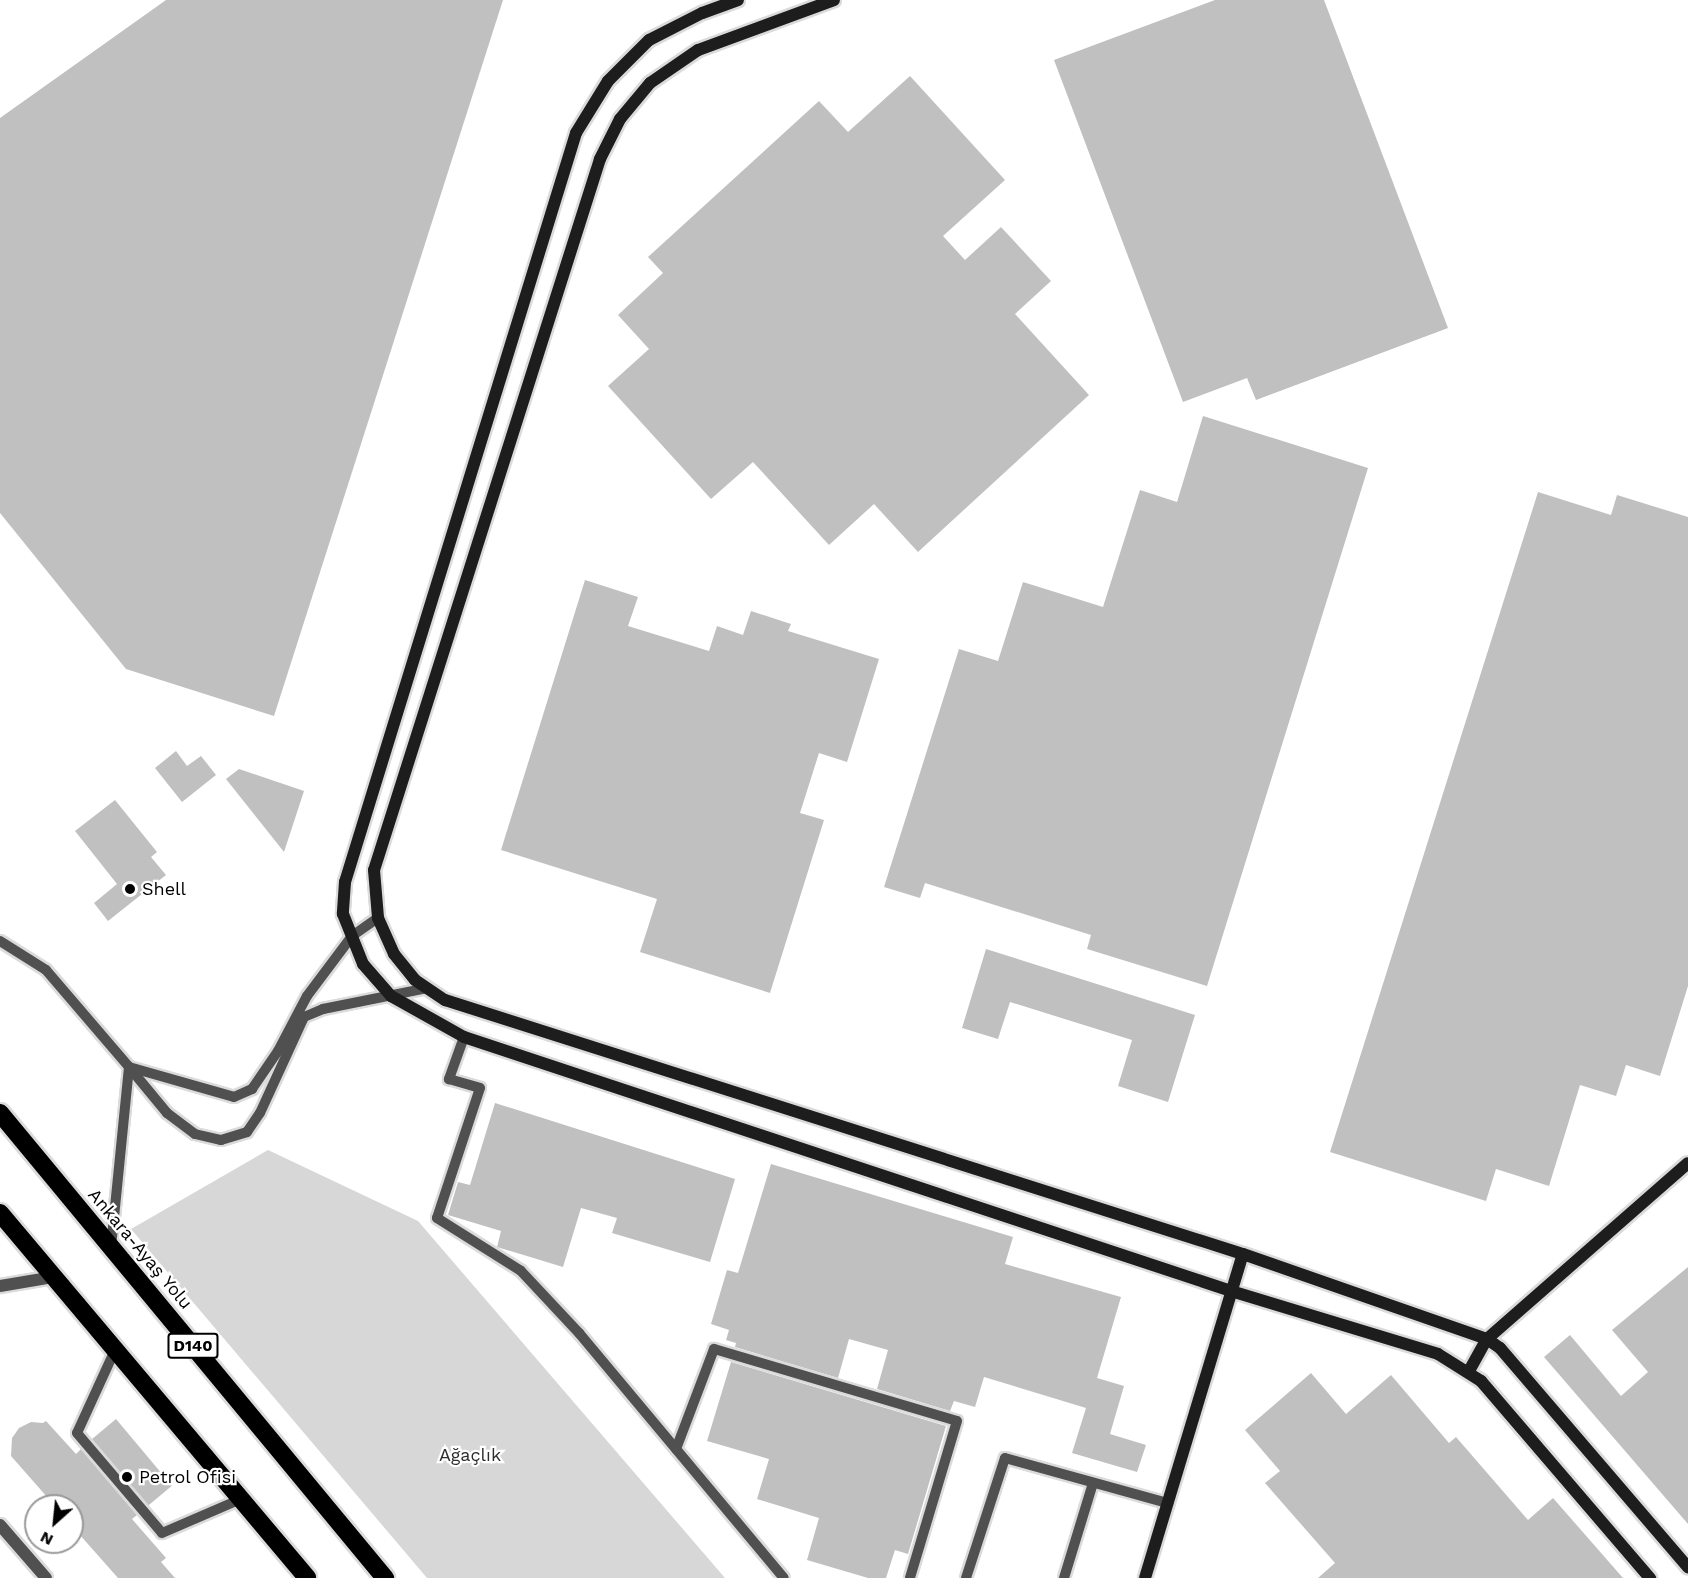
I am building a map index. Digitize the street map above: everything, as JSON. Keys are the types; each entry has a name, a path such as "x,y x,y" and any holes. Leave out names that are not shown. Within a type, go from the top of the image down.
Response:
{"highway":[{"name":"Ankara-Ayaş Yolu","path":"0,1113 385,1578"},
{"path":"0,1213 307,1578"}],"street":[{"path":"738,0 702,13 649,40 608,81 576,133 345,882 343,914 363,964 391,996 464,1037 1231,1291 1438,1354 1469,1371 1481,1381 1650,1578"},
{"path":"834,0 698,50 650,83 620,119 600,159 374,870 378,918 394,954 415,980 445,1000 1243,1254 1487,1339 1500,1348 1688,1568"},
{"path":"1469,1371 1487,1339 1688,1163"},
{"path":"1145,1578 1243,1254"},
{"path":"0,1286 54,1277"},
{"path":"0,1525 46,1578"}],"lane":[{"path":"129,1067 234,1097 252,1089 278,1051 307,996 352,936 378,918"},
{"path":"0,941 46,970 167,1113 195,1134 221,1140 248,1132 260,1113 304,1017 323,1009 427,988"},
{"path":"464,1037 449,1078 480,1088 437,1218 521,1271 579,1334 782,1576 792,1578"},
{"path":"111,1247 129,1067"},
{"path":"676,1449 714,1349 957,1421 910,1578"},
{"path":"115,1350 77,1433 162,1533 241,1500"},
{"path":"966,1578 1005,1458 1167,1503"},
{"path":"1064,1578 1093,1482"}],"green space":[{"name":"Ağaçlık","path":"268,1150 418,1221 725,1578 427,1578 131,1229"}],"building":[{"path":"166,0 503,0 274,716 126,669 0,513 0,118"},
{"path":"1215,0 1324,0 1448,328 1256,400 1247,378 1183,402 1054,60"},
{"path":"910,76 1005,180 943,236 965,260 1001,227 1051,281 1015,314 1089,395 918,552 874,504 829,545 753,462 711,499 608,386 649,349 618,315 663,273 648,257 819,101 848,132"},
{"path":"1203,416 1368,468 1207,986 1087,949 1091,935 925,883 920,898 884,887 959,649 998,661 1023,582 1103,607 1140,490 1177,502"},
{"path":"1538,492 1611,515 1617,495 1688,517 1688,986 1660,1076 1626,1065 1616,1096 1580,1085 1549,1186 1496,1169 1486,1201 1330,1152"},
{"path":"585,580 638,597 628,626 709,651 717,626 743,635 751,611 791,624 788,631 879,659 847,762 819,753 800,813 824,820 770,993 640,952 657,899 501,850"},
{"path":"176,751 187,766 201,756 216,775 182,802 155,768"},
{"path":"239,769 304,791 284,852 226,779"},
{"path":"115,800 157,852 151,857 166,875 108,921 94,903 117,884 75,831"},
{"path":"986,949 1195,1015 1168,1102 1118,1086 1132,1040 1010,1002 998,1039 962,1028"},
{"path":"495,1103 735,1179 710,1262 612,1233 617,1218 581,1208 563,1267 497,1247 501,1231 448,1215 458,1182 470,1185"},
{"path":"771,1164 1013,1237 1005,1264 1121,1297 1097,1378 1124,1386 1110,1434 1146,1445 1137,1472 1072,1453 1086,1408 984,1377 975,1407 954,1401 950,1411 877,1389 888,1350 849,1339 838,1378 735,1347 736,1343 726,1340 729,1330 711,1324 727,1270 738,1273"},
{"path":"1688,1267 1688,1524 1544,1357 1570,1335 1621,1396 1648,1372 1612,1330"},
{"path":"731,1362 946,1426 908,1554 895,1550 886,1578 868,1578 807,1560 819,1518 757,1499 769,1459 707,1441"},
{"path":"1311,1373 1346,1414 1391,1375 1449,1443 1456,1437 1528,1520 1553,1498 1623,1578 1318,1578 1335,1563 1265,1483 1280,1471 1245,1430"},
{"path":"116,1419 172,1486 147,1506 91,1440"},
{"path":"46,1421 76,1454 81,1449 137,1515 132,1519 166,1558 161,1562 175,1578 118,1578 84,1540 84,1494 44,1494 11,1456 12,1438 19,1428 31,1422"}],"place":[{"name":"Shell","path":"130,889"},
{"name":"Petrol Ofisi","path":"127,1477"}]}
